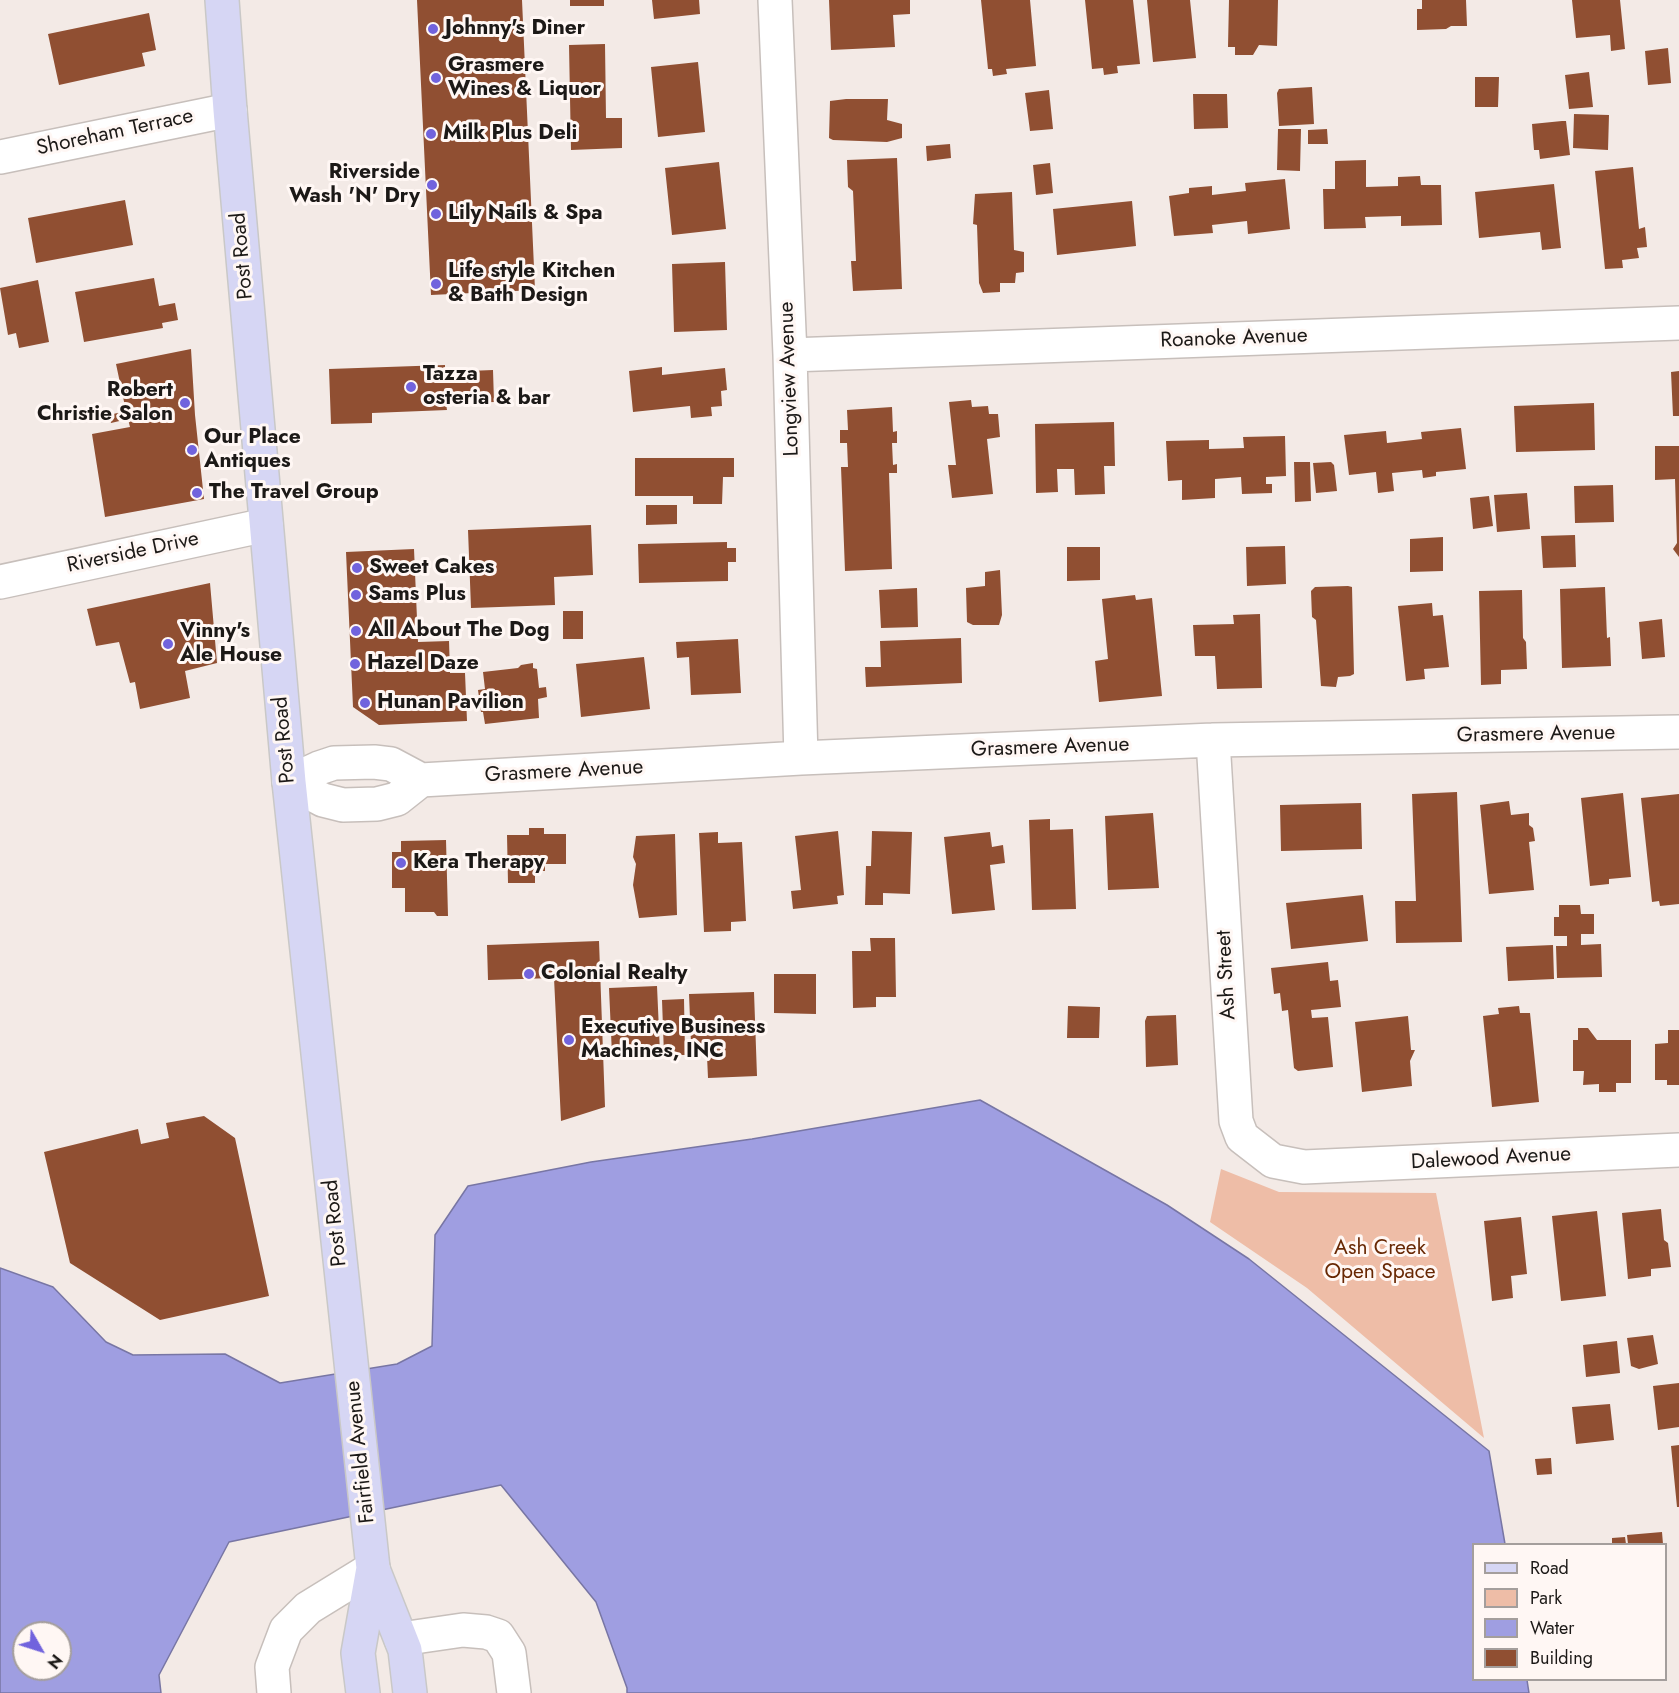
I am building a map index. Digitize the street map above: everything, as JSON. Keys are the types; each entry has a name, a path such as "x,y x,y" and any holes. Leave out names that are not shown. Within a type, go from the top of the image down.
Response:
{"main road":[{"name":"Post Road","path":"222,0 289,782 348,1335"},
{"name":"Fairfield Avenue","path":"348,1335 372,1553 405,1650 410,1693"},
{"name":"Fairfield Avenue","path":"363,1693 358,1653 372,1553"}],"street":[{"name":"Longview Avenue","path":"775,0 790,355 801,758"},
{"name":"Shoreham Terrace","path":"0,157 230,110"},
{"name":"Roanoke Avenue","path":"790,355 1679,323"},
{"name":"Riverside Drive","path":"0,582 266,525"},
{"name":"Grasmere Avenue","path":"289,782 334,763 391,764 421,780 801,758 1213,740 1679,732"},
{"name":"Ash Street","path":"1213,740 1236,1121 1242,1137 1273,1161 1304,1167"},
{"name":"Dalewood Avenue","path":"1304,1167 1679,1150"},
{"path":"274,1693 272,1667 286,1630 372,1553"},
{"path":"401,1640 463,1630 486,1632 498,1636 509,1653 514,1693"}],"green space":[{"name":"Ash Creek Open Space","path":"1221,1169 1279,1192 1436,1193 1484,1438 1307,1288 1210,1222"}],"water":[{"path":"980,1100 1167,1205 1249,1259 1489,1451 1505,1543 1472,1543 1472,1681 1527,1681 1529,1693 627,1693 596,1602 501,1485 229,1542 159,1675 161,1693 0,1693 0,1268 53,1287 106,1342 133,1355 225,1354 280,1383 397,1364 432,1346 435,1235 468,1186 591,1162 752,1139"}],"building":[{"path":"417,0 522,0 535,290 431,295"},
{"path":"570,0 604,0 604,6 570,6"},
{"path":"652,0 699,0 700,14 654,19"},
{"path":"829,0 910,0 910,14 893,15 895,47 831,50"},
{"path":"981,0 1030,0 1036,66 1006,69 1007,74 993,76 992,69 988,69"},
{"path":"1085,0 1133,0 1140,64 1117,66 1118,73 1104,75 1103,68 1092,69"},
{"path":"1147,0 1190,0 1196,58 1153,62"},
{"path":"1229,0 1278,0 1277,46 1259,45 1253,55 1235,55 1235,47 1228,47"},
{"path":"1422,0 1466,0 1467,26 1417,30 1417,9 1422,9"},
{"path":"1572,0 1620,0 1625,49 1611,51 1610,35 1576,38"},
{"path":"149,13 156,50 142,53 145,66 59,85 48,34"},
{"path":"605,44 606,118 622,118 622,148 571,150 569,45"},
{"path":"1668,48 1671,83 1648,85 1645,51"},
{"path":"698,62 705,132 658,137 651,67"},
{"path":"1589,72 1593,107 1569,109 1565,75"},
{"path":"1475,77 1499,77 1498,107 1475,107"},
{"path":"1312,87 1314,124 1279,126 1277,93 1279,89"},
{"path":"1049,90 1053,129 1030,131 1025,93"},
{"path":"1193,94 1227,94 1228,128 1194,129"},
{"path":"888,99 887,120 902,124 902,138 887,142 829,138 830,101"},
{"path":"1574,114 1609,115 1608,150 1573,148"},
{"path":"1566,121 1570,155 1540,159 1539,150 1534,150 1532,124"},
{"path":"1278,129 1301,129 1300,171 1277,170"},
{"path":"1327,129 1328,144 1308,144 1308,130"},
{"path":"950,144 951,158 927,161 926,146"},
{"path":"897,158 902,289 853,291 851,261 856,261 853,191 848,187 847,160"},
{"path":"1366,160 1366,187 1398,186 1398,177 1420,176 1421,185 1441,185 1442,225 1401,226 1401,216 1365,217 1366,228 1324,229 1323,189 1335,189 1335,161"},
{"path":"719,162 726,229 672,235 665,168"},
{"path":"1050,163 1053,193 1036,195 1033,165"},
{"path":"1633,167 1639,229 1645,227 1647,247 1637,248 1639,258 1622,260 1623,268 1605,269 1595,171"},
{"path":"1285,179 1290,229 1248,234 1247,221 1212,225 1213,233 1174,236 1169,196 1189,193 1189,188 1212,186 1212,195 1246,191 1245,183"},
{"path":"1554,184 1561,248 1542,250 1540,232 1479,238 1475,192"},
{"path":"1012,192 1014,250 1024,252 1024,272 1016,273 1015,283 1000,283 1000,292 983,293 979,283 977,225 973,224 975,194"},
{"path":"125,200 133,245 36,263 28,218"},
{"path":"1132,201 1136,246 1057,255 1053,209"},
{"path":"725,262 727,330 674,332 672,264"},
{"path":"154,278 159,306 175,303 178,320 162,323 163,328 84,342 75,292"},
{"path":"38,280 49,342 19,348 16,333 8,335 0,288"},
{"path":"191,349 204,499 105,517 92,434 130,427 128,419 111,423 109,415 126,411 116,364"},
{"name":"Tazza osteria & bar","path":"445,365 445,372 493,370 494,402 446,404 447,410 372,413 372,423 331,424 329,369"},
{"path":"662,367 662,375 725,368 727,390 721,391 722,406 711,407 712,416 691,418 690,406 633,412 629,371"},
{"path":"1679,371 1679,416 1673,416 1671,372"},
{"path":"971,400 972,407 988,406 989,414 998,414 1000,437 987,439 993,494 952,498 948,465 956,465 949,402"},
{"path":"1594,403 1595,450 1516,452 1514,406"},
{"path":"892,407 893,432 897,431 897,443 892,443 893,465 897,464 897,473 889,473 892,569 845,571 841,467 848,467 847,443 840,443 840,430 848,430 847,410"},
{"path":"1114,422 1115,466 1104,466 1105,494 1075,495 1074,469 1057,469 1058,492 1036,493 1035,424"},
{"path":"1461,428 1466,469 1436,472 1436,476 1423,478 1422,470 1392,473 1394,491 1378,493 1376,472 1349,475 1344,435 1386,431 1387,443 1422,439 1421,432"},
{"path":"1285,436 1286,476 1266,477 1266,484 1272,484 1272,493 1242,494 1241,477 1215,479 1215,498 1182,500 1182,480 1168,481 1166,441 1209,440 1209,449 1244,448 1243,437"},
{"path":"1655,446 1679,446 1679,557 1673,549 1677,543 1675,479 1655,480"},
{"path":"635,458 734,458 734,477 723,477 722,504 693,504 693,496 635,496"},
{"path":"1294,462 1310,462 1311,501 1295,502"},
{"path":"1331,462 1334,465 1337,491 1316,493 1313,463"},
{"path":"1613,485 1614,522 1575,523 1574,486"},
{"path":"1527,493 1530,529 1497,532 1494,495"},
{"path":"1489,496 1493,526 1473,529 1470,498"},
{"path":"646,505 677,505 677,524 646,525"},
{"path":"591,525 593,575 554,577 555,605 471,608 468,530"},
{"path":"1575,535 1576,567 1543,568 1541,536"},
{"path":"1443,537 1443,571 1410,572 1410,539"},
{"path":"727,542 727,548 736,548 736,562 728,562 728,581 639,583 638,544"},
{"path":"1285,546 1286,584 1247,586 1246,547"},
{"path":"1067,547 1100,547 1100,580 1067,581"},
{"path":"414,549 418,642 449,641 450,673 465,673 467,721 379,725 353,707 346,552"},
{"path":"1000,570 1002,615 999,625 973,625 967,622 966,588 985,586 985,572"},
{"name":"Vinny's Ale House","path":"210,583 217,663 185,671 190,698 140,709 135,682 130,683 119,642 96,646 87,609"},
{"path":"1315,587 1352,587 1354,674 1338,677 1336,687 1321,686 1316,620 1312,617 1311,591"},
{"path":"1605,587 1607,638 1610,637 1611,666 1562,668 1560,589"},
{"path":"917,588 918,627 881,628 879,590"},
{"path":"1522,590 1523,638 1526,642 1527,669 1501,670 1501,684 1481,685 1479,591"},
{"path":"1135,595 1136,600 1152,598 1162,696 1099,702 1095,661 1108,659 1102,599"},
{"path":"1432,603 1433,616 1443,615 1449,667 1424,669 1425,679 1406,681 1398,606"},
{"path":"563,611 583,611 583,639 563,639"},
{"path":"1260,614 1262,688 1217,689 1215,656 1195,656 1193,625 1234,624 1233,615"},
{"path":"1662,619 1665,657 1642,659 1639,622"},
{"path":"961,638 962,683 866,687 865,667 881,667 880,641"},
{"path":"738,639 741,693 691,695 689,657 677,658 676,642"},
{"path":"644,657 650,709 581,717 576,664"},
{"path":"533,663 533,668 537,669 539,688 546,687 547,697 538,699 539,718 485,724 478,690 485,689 483,672 518,668 521,665"},
{"path":"1457,792 1462,942 1396,943 1395,901 1416,901 1412,794"},
{"path":"1623,793 1631,877 1609,879 1609,884 1590,886 1581,798"},
{"path":"1679,794 1679,904 1660,906 1659,901 1652,902 1641,798"},
{"path":"1509,801 1511,815 1529,813 1529,825 1533,828 1535,841 1529,842 1534,890 1489,894 1480,805"},
{"path":"1361,803 1362,849 1281,851 1280,805"},
{"path":"1153,813 1159,888 1108,890 1105,816"},
{"path":"1050,819 1050,830 1073,829 1076,909 1032,910 1029,820"},
{"path":"529,828 544,828 544,834 566,834 566,864 545,864 545,871 535,871 535,883 508,883 507,835 529,835"},
{"path":"838,831 844,895 837,896 838,904 793,909 791,891 801,890 795,836"},
{"path":"872,831 912,832 910,894 883,893 883,905 865,905 866,866 871,866"},
{"path":"718,832 718,843 742,842 746,921 731,922 731,931 704,932 699,833"},
{"path":"990,832 992,847 1003,845 1005,863 990,865 995,910 952,914 944,837"},
{"path":"675,834 677,915 639,918 633,885 636,836"},
{"path":"446,840 448,916 437,916 434,912 405,912 405,888 392,888 392,852 401,852 401,841"},
{"path":"1363,895 1368,941 1291,949 1286,903"},
{"path":"1559,905 1580,905 1581,914 1594,914 1594,934 1581,934 1581,945 1601,944 1602,977 1557,978 1556,946 1567,946 1567,936 1554,936 1554,917 1559,917"},
{"path":"870,938 895,938 896,997 876,997 876,1007 853,1008 852,951 871,951"},
{"path":"599,941 605,1107 561,1121 554,978 488,980 487,945"},
{"path":"1553,945 1554,979 1508,981 1506,947"},
{"path":"1328,962 1330,981 1338,980 1341,1007 1311,1010 1312,1018 1328,1017 1333,1067 1298,1071 1294,1068 1288,1010 1282,1011 1280,993 1274,994 1271,968"},
{"path":"774,974 816,974 816,1014 774,1013"},
{"path":"657,986 660,1053 612,1055 609,988"},
{"path":"754,992 757,1076 708,1078 707,1056 702,1056 701,1043 691,1043 689,994"},
{"path":"684,999 685,1055 664,1055 662,1000"},
{"path":"1068,1006 1100,1007 1099,1038 1067,1038"},
{"path":"1519,1006 1520,1013 1530,1013 1539,1102 1492,1107 1483,1016 1499,1014 1498,1008"},
{"path":"1176,1015 1178,1065 1146,1067 1145,1021 1147,1016"},
{"path":"1408,1016 1411,1050 1415,1050 1410,1061 1412,1086 1362,1092 1355,1022"},
{"path":"1578,1028 1588,1028 1597,1040 1631,1040 1631,1083 1616,1083 1616,1092 1599,1092 1599,1084 1583,1085 1584,1071 1573,1071 1573,1040 1578,1040"},
{"path":"1668,1030 1679,1030 1679,1085 1667,1085 1667,1080 1655,1080 1655,1044 1668,1043"},
{"path":"204,1116 235,1138 269,1296 160,1320 70,1263 44,1152 138,1129 141,1144 169,1138 166,1123"},
{"path":"1661,1209 1664,1240 1668,1243 1671,1267 1651,1269 1651,1276 1628,1279 1622,1213"},
{"path":"1597,1211 1606,1296 1561,1301 1552,1216"},
{"path":"1521,1217 1527,1274 1511,1276 1513,1298 1492,1301 1484,1221"},
{"path":"1653,1335 1658,1364 1639,1369 1631,1366 1627,1338"},
{"path":"1617,1341 1620,1373 1586,1377 1583,1345"},
{"path":"1679,1383 1679,1427 1658,1430 1653,1386"},
{"path":"1610,1404 1614,1440 1576,1444 1572,1407"},
{"path":"1679,1445 1679,1507 1677,1507 1671,1446"},
{"path":"1551,1458 1552,1474 1537,1475 1535,1459"},
{"path":"1662,1532 1663,1543 1628,1543 1627,1535"},
{"path":"1625,1537 1626,1543 1612,1543 1612,1538"}],"place":[{"name":"Johnny's Diner","path":"433,29"},
{"name":"Grasmere Wines & Liquor","path":"436,78"},
{"name":"Milk Plus Deli","path":"431,134"},
{"name":"Riverside Wash 'N' Dry","path":"432,185"},
{"name":"Lily Nails & Spa","path":"436,214"},
{"name":"Life style Kitchen & Bath Design","path":"436,284"},
{"name":"Tazza osteria & bar","path":"411,387"},
{"name":"Robert Christie Salon","path":"185,403"},
{"name":"Our Place Antiques","path":"192,450"},
{"name":"The Travel Group","path":"197,493"},
{"name":"Sweet Cakes","path":"357,568"},
{"name":"Sams Plus","path":"356,595"},
{"name":"All About The Dog","path":"356,631"},
{"name":"Vinny's Ale House","path":"168,644"},
{"name":"Hazel Daze","path":"355,664"},
{"name":"Hunan Pavilion","path":"365,703"},
{"name":"Kera Therapy","path":"401,863"},
{"name":"Colonial Realty","path":"529,974"},
{"name":"Executive Business Machines, INC","path":"569,1040"}]}
